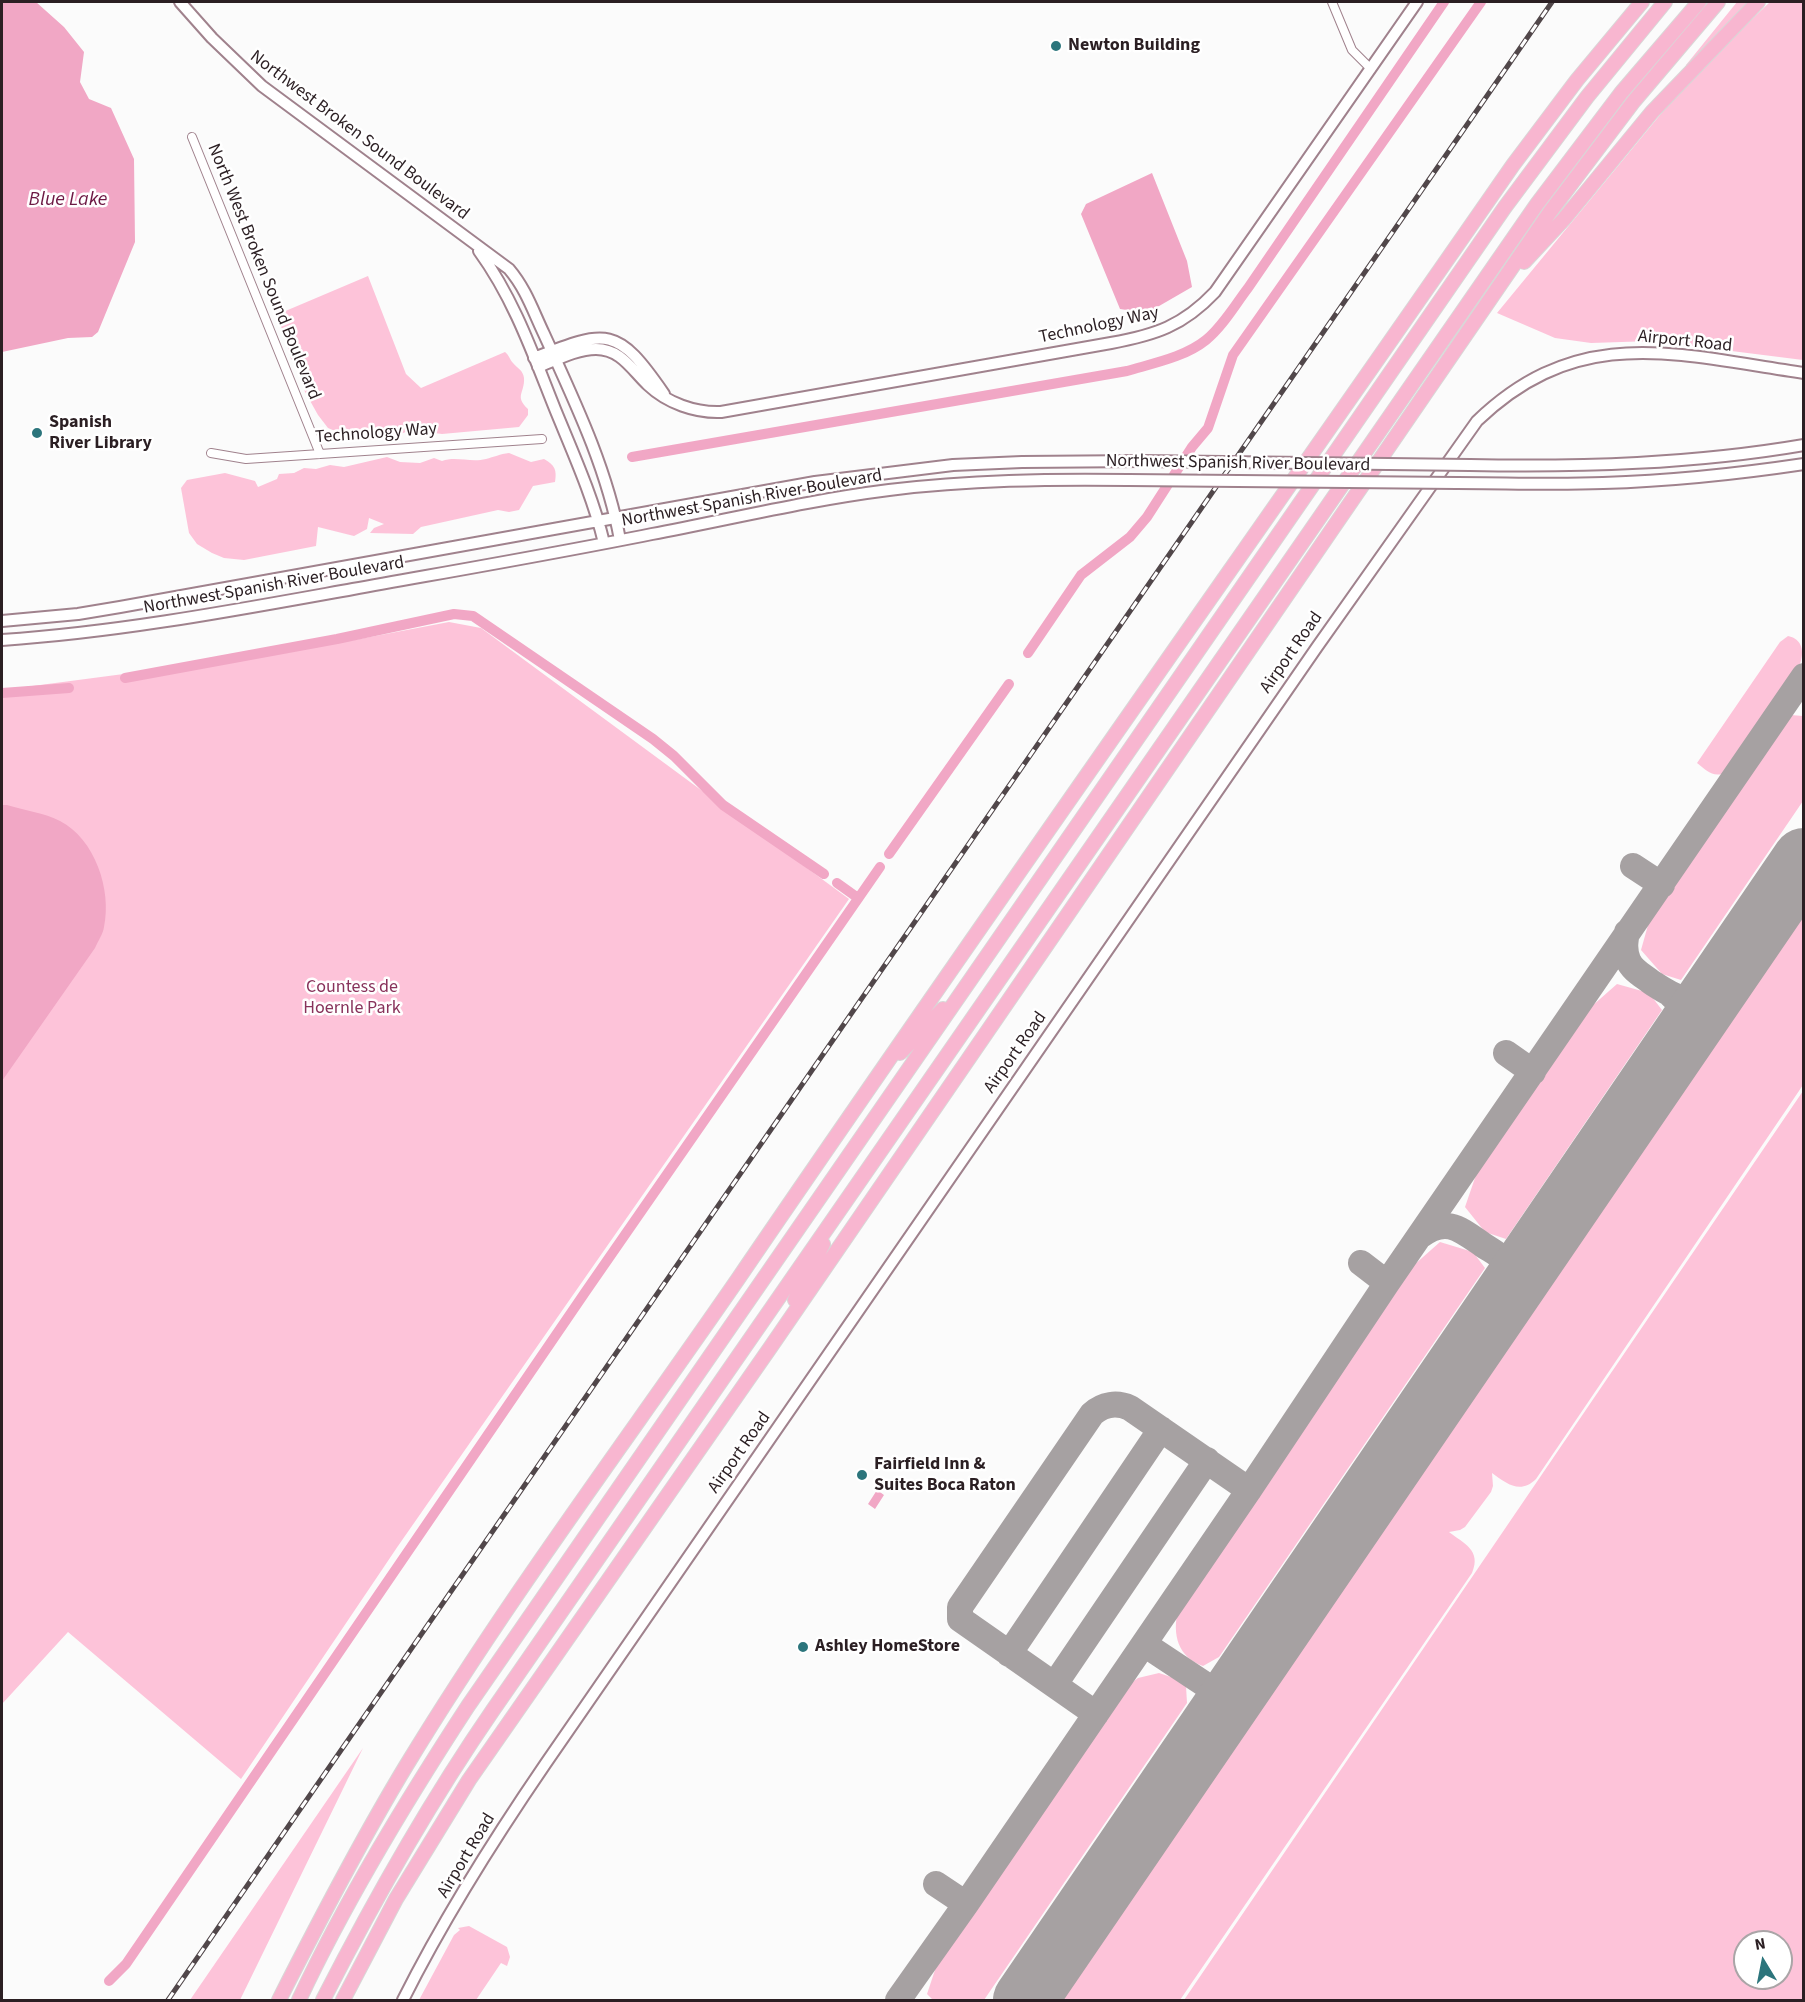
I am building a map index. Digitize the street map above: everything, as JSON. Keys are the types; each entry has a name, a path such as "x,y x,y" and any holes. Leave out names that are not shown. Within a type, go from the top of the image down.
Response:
{"highway":[{"path":"279,2001 400,1776 480,1649 873,1081 1513,165 1577,80 1642,2"},
{"path":"298,2001 365,1871 468,1706 1525,180 1608,69 1665,2"},
{"path":"323,2001 399,1859 473,1738 1537,204 1621,93 1699,2"},
{"path":"343,2001 396,1899 469,1780 770,1348 1590,156 1718,2"},
{"path":"1492,297 1564,219 1652,112 1758,2"},
{"path":"873,1081 970,982"},
{"path":"770,1348 845,1200"}],"street":[{"name":"Northwest Broken Sound Boulevard","path":"180,2 212,38 262,86 472,241 515,276 527,295 554,355 608,488 620,540"},
{"path":"1332,2 1352,50 1371,69"},
{"name":"Technology Way","path":"536,362 588,338 613,340 633,353 668,399 695,410 712,412 730,411 1111,344 1148,336 1167,329 1194,312 1215,292 1417,2"},
{"name":"North West Broken Sound Boulevard","path":"192,136 320,454"},
{"name":"Northwest Broken Sound Boulevard","path":"472,241 500,282 519,320 590,496 604,543"},
{"name":"Airport Road","path":"403,2001 513,1812 546,1763 1323,637 1478,421 1494,405 1528,381 1565,364 1607,354 1636,352 1667,354 1803,373"},
{"name":"Technology Way","path":"212,453 246,459 542,439"},
{"name":"Northwest Spanish River Boulevard","path":"2,621 78,614 805,483 896,471 1022,462 1142,461 1575,466 1714,458 1803,446"},
{"name":"Northwest Spanish River Boulevard","path":"2,640 97,632 253,607 620,540 786,506 888,490 1005,480 1567,484 1636,482 1741,473 1803,464"},
{"path":"94,611 97,632"},
{"path":"78,614 81,634"}],"green space":[{"path":"1737,2 1758,2 1688,67 1686,65"},
{"path":"1770,2 1803,2 1803,360 1652,341 1591,343 1555,338 1497,313 1692,76"},
{"path":"368,276 406,374 421,388 506,353 524,378 521,397 528,409 528,415 519,427 442,434 411,430 390,438 366,440 328,428 304,390 303,372 291,359 276,315"},
{"path":"509,453 531,462 544,459 551,463 556,474 555,482 533,486 519,510 509,512 498,510 421,527 413,534 370,533 374,528 384,524 369,518 367,529 354,536 318,527 316,546 244,560 224,558 197,544 189,533 181,488 187,480 225,473 255,481 258,487 277,479 279,474 294,473 304,468 316,469 330,465 344,467 387,457 400,462 420,463 434,458 442,461 480,460"},
{"name":"Countess de Hoernle Park","path":"449,622 481,628 849,899 398,1546 241,1779 68,1632 2,1704 2,690 291,652"},
{"path":"1788,636 1797,640 1801,647 1800,664 1726,772 1718,775 1707,771 1697,763 1780,642"},
{"path":"1791,715 1803,716 1803,801 1681,980 1662,974 1641,950 1650,918 1783,720"},
{"path":"1803,916 1803,1085 1536,1479 1530,1484 1519,1487 1508,1484 1492,1473 1491,1492 1465,1527 1449,1532 1473,1553 1475,1558 1472,1573 1180,2000 1063,2000"},
{"path":"1617,984 1649,993 1662,1010 1506,1239 1485,1232 1465,1207 1476,1175 1557,1051 1592,1006"},
{"path":"1803,1091 1803,2000 1184,2000"},
{"path":"1440,1242 1473,1252 1485,1268 1219,1657 1203,1666 1195,1662 1188,1657 1179,1644 1176,1628 1178,1610 1265,1477 1414,1265"},
{"path":"1159,1673 1177,1679 1186,1686 1187,1703 984,2000 933,2000 927,1994 938,1961 1043,1803 1126,1687 1138,1678"},
{"path":"363,1748 240,2000 190,2000"},
{"path":"469,1926 507,1947 510,1957 507,1966 501,1963 476,2000 419,2000 454,1935 460,1930 458,1928"}],"water":[{"name":"Blue Lake","path":"2,2 36,2 64,27 84,52 80,82 89,99 111,108 134,159 135,242 98,332 92,337 68,338 2,352"},
{"path":"1152,173 1187,261 1192,287 1147,313 1120,309 1081,214 1086,204"},
{"path":"2,805 54,818 72,829 83,840 98,867 103,882 106,913 103,930 95,948 2,1081"},
{"path":"877,1490 884,1495 875,1509 868,1504"}],"waterway":[{"path":"632,457 1127,371 1169,359 1198,346 1218,328 1248,288 1444,2"},
{"path":"1028,653 1081,575 1130,537 1147,517 1192,447 1208,428 1233,355 1481,2"},
{"path":"125,678 337,639 454,614 473,616 653,739 674,756 723,805 824,874"},
{"path":"889,854 1009,684"},
{"path":"2,693 69,688"},
{"path":"109,1981 126,1964 586,1291 880,867"},
{"path":"837,883 858,898"}],"taxiway":[{"path":"898,2000 966,1904 1249,1490 1387,1283 1804,676"},
{"path":"1633,866 1662,885"},
{"path":"1627,932 1625,946 1628,960 1635,970 1651,982 1674,996 1689,1000 1705,997 1713,991"},
{"path":"1672,996 1680,1004 1684,1013 1686,1023 1684,1034"},
{"path":"1506,1053 1533,1072"},
{"path":"1420,1236 1438,1227 1453,1227 1495,1252 1507,1266 1509,1282 1507,1294"},
{"path":"1499,1255 1518,1259 1537,1251"},
{"path":"1361,1263 1387,1283"},
{"path":"1096,1714 960,1619 960,1607 1092,1414 1105,1406 1130,1408 1249,1490"},
{"path":"1009,1654 1161,1429"},
{"path":"1055,1684 1207,1460"},
{"path":"1144,1644 1230,1701"},
{"path":"936,1884 966,1904"}],"runway":[{"path":"1025,2000 1804,860"}],"railway":[{"path":"168,2000 1552,2"}],"place":[{"name":"Newton Building","path":"1056,46"},
{"name":"Spanish River Library","path":"37,433"},
{"name":"Fairfield Inn & Suites Boca Raton","path":"862,1475"},
{"name":"Ashley HomeStore","path":"803,1647"}]}
